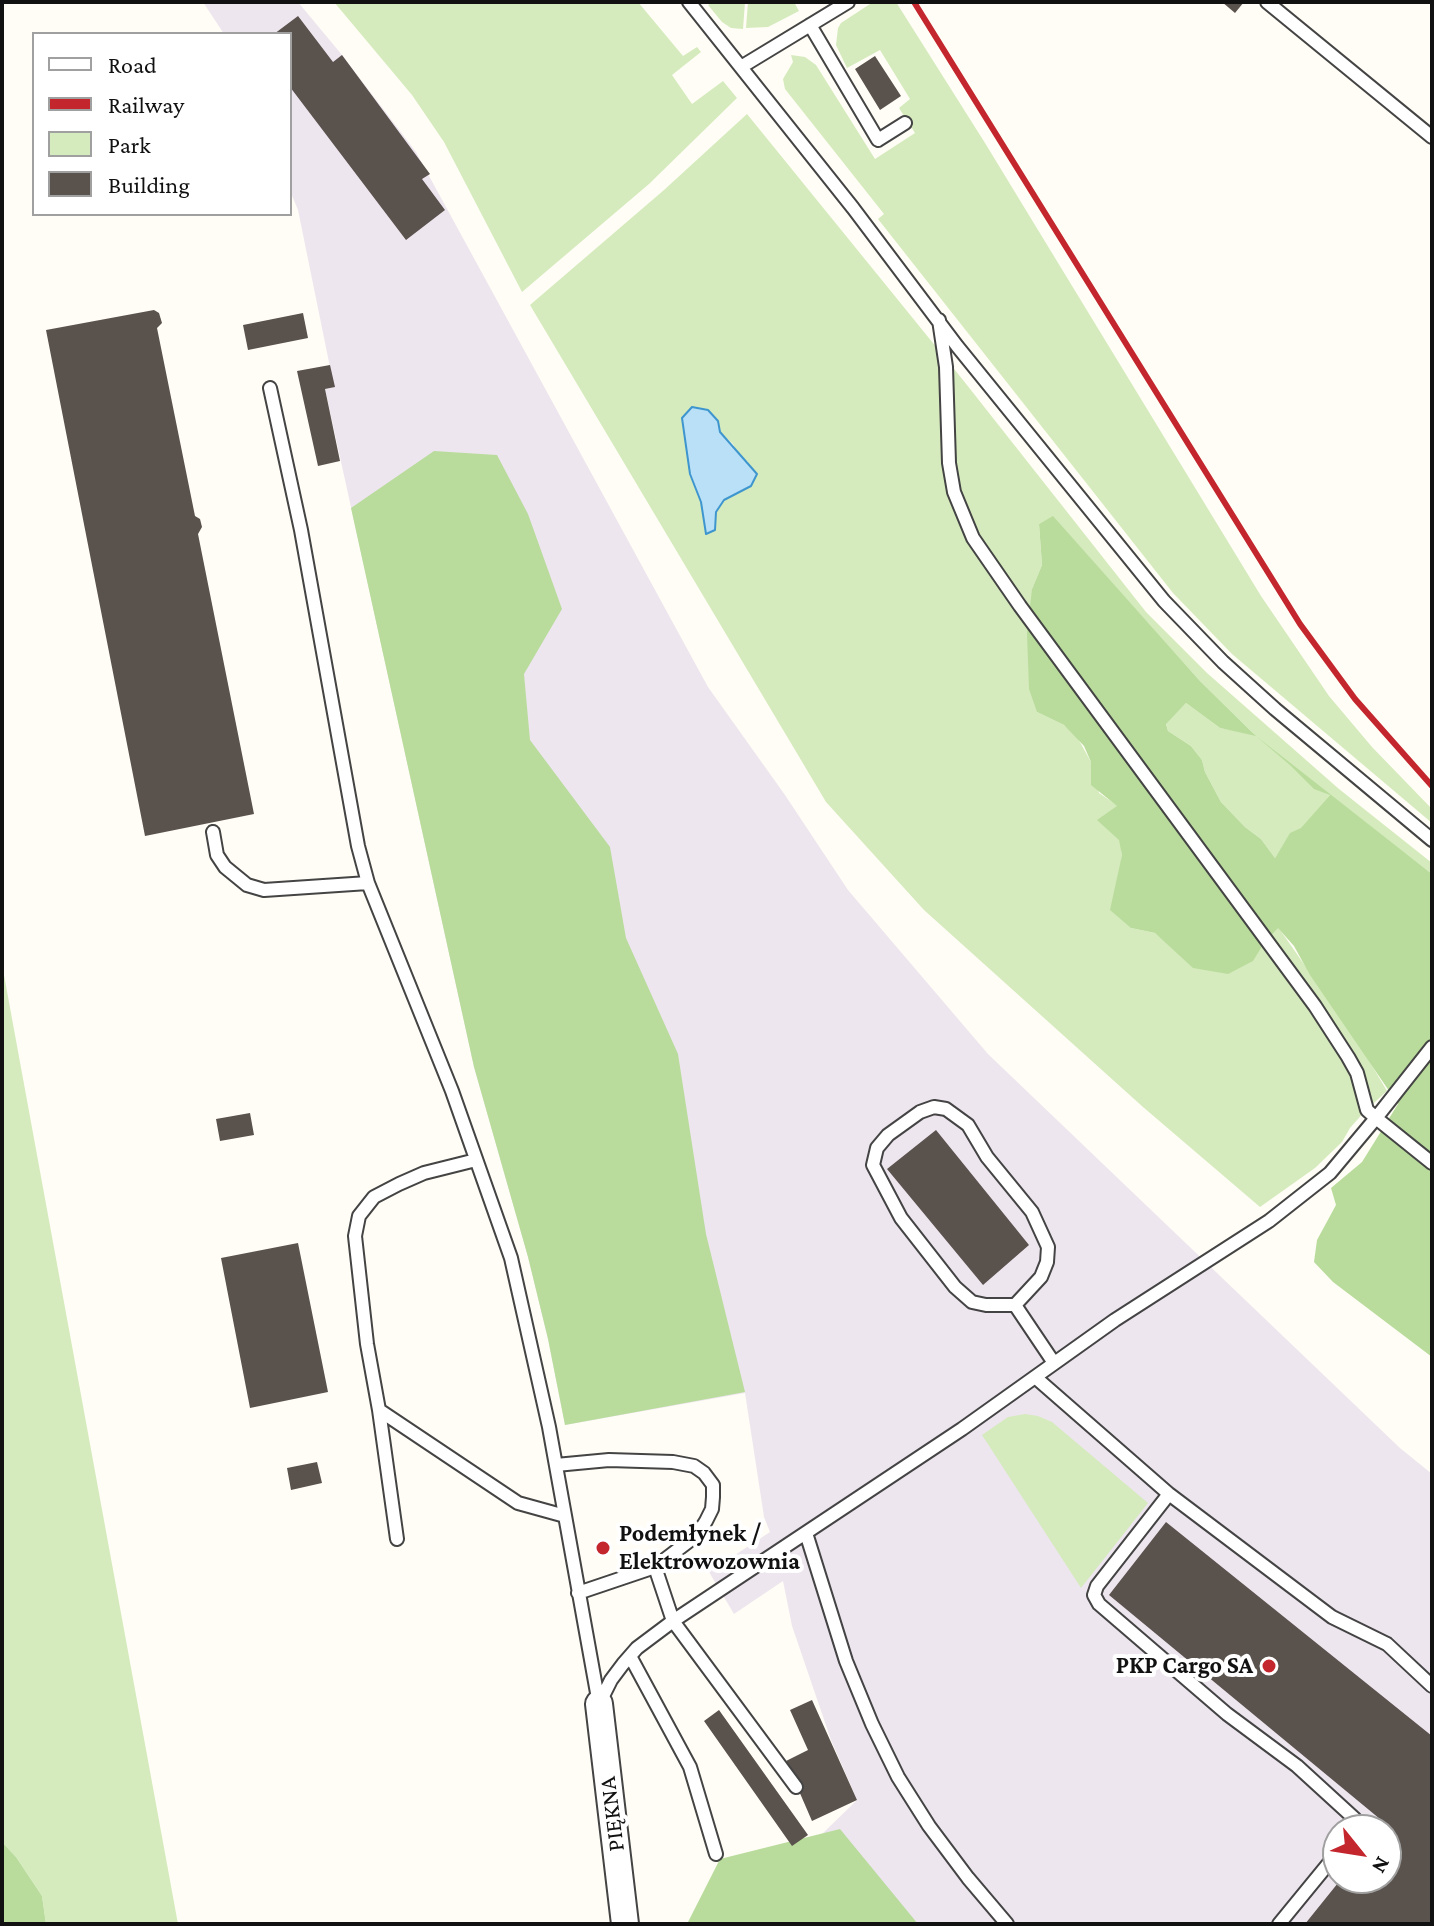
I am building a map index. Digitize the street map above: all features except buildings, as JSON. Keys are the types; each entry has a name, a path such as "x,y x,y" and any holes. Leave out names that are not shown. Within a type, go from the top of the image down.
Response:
{"street":[{"name":"PIĘKNA","path":"599,1704 625,1924"}],"lane":[{"path":"689,2 1164,601 1265,700 1432,840"},
{"path":"1267,2 1432,137"},
{"path":"741,67 845,3"},
{"path":"810,25 878,140 905,123"},
{"path":"939,320 946,367 949,463 954,492 973,538 1315,1006 1357,1073 1364,1103 1376,1118 1432,1163"},
{"path":"270,388 301,530 358,846 368,883 452,1091 511,1258 556,1465 599,1704"},
{"path":"213,832 217,855 225,867 247,885 264,890 368,883"},
{"path":"599,1704 611,1680 630,1656 673,1621 1115,1320 1291,1206 1330,1173 1432,1047"},
{"path":"934,1107 946,1109 968,1125 987,1157 1032,1212 1048,1247 1047,1262 1041,1277 1015,1305 972,1302 955,1287 901,1218 873,1165 877,1148 888,1135 920,1112 934,1107"},
{"path":"397,1539 367,1344 355,1236 359,1216 374,1197 399,1184 424,1173 476,1160"},
{"path":"1015,1305 1054,1363"},
{"path":"1035,1377 1169,1494 1332,1617 1387,1644 1432,1686"},
{"path":"379,1410 518,1503 565,1516"},
{"path":"556,1465 609,1460 673,1462 694,1466 713,1485 712,1509 697,1535 655,1567 578,1593"},
{"path":"1169,1494 1097,1586 1094,1595 1099,1604 1227,1714 1297,1766 1350,1814"},
{"path":"806,1533 846,1661 898,1777 929,1826 1007,1924"},
{"path":"655,1567 673,1621 796,1787"},
{"path":"630,1656 690,1767 716,1854"},
{"path":"1279,1924 1322,1872"}],"shaded area":[{"path":"203,2 298,2 416,152 708,687 848,890 988,1054 1400,1448 1432,1474 1432,1924 841,1924 784,1871 857,1800 831,1740 792,1626 783,1581 734,1614 709,1572 770,1532 764,1517 745,1393 565,1425 528,1257 474,1067 325,389 334,387 298,210 292,196 292,32 223,32"}],"green space":[{"path":"334,2 638,2 683,56 697,47 701,52 672,75 692,104 723,81 737,98 649,184 522,292 444,142 412,95"},
{"path":"713,2 745,2 743,29 731,28 722,22 708,5"},
{"path":"748,2 794,2 799,11 768,27 746,28"},
{"path":"873,2 896,2 1261,596 1329,696 1372,747 1432,809 1432,823 1232,654 1173,593 878,219 884,214 785,89 783,79 793,62 791,55 805,57 816,65 875,159 915,133 899,108 910,99 880,50 847,68 836,45 841,23"},
{"path":"747,114 1146,612 1207,673 1339,789 1432,863 1432,874 1330,795 1301,829 1290,834 1275,858 1261,839 1221,802 1202,760 1191,746 1168,731 1166,723 1186,703 1220,728 1254,734 1200,681 1053,517 1039,524 1042,565 1032,589 1037,712 1064,725 1076,735 1091,762 1099,793 1118,806 1122,856 1118,881 1131,928 1155,933 1168,943 1264,943 1278,927 1355,1037 1387,1091 1365,1111 1342,1142 1315,1168 1260,1207 1143,1107 924,910 826,802 530,305","holes":["682,418 720,432 733,444 738,455 748,462 751,486 724,500 716,512 715,530 707,534 701,502 690,474"]},
{"path":"434,451 497,455 528,514 562,609 524,674 530,740 610,847 626,938 678,1054 706,1234 745,1392 565,1425 528,1257 474,1067 351,508"},
{"path":"1053,516 1200,681 1256,736 1432,874 1432,1357 1333,1282 1314,1262 1317,1240 1336,1205 1331,1188 1362,1162 1398,1104 1310,975 1294,946 1278,928 1253,961 1228,974 1193,968 1155,933 1131,928 1110,910 1122,855 1119,840 1097,820 1117,806 1091,785 1091,762 1084,746 1064,725 1037,712 1029,689 1027,634 1032,589 1042,565 1039,524","holes":["1186,703 1220,728 1256,736 1314,789 1330,795 1301,828 1290,833 1275,858 1261,839 1221,802 1202,760 1191,746 1168,731 1166,724"]},
{"path":"2,964 178,1924 46,1924 42,1896 2,1842"},
{"path":"1025,1414 1052,1422 1148,1503 1081,1588 982,1435 1008,1417"},
{"path":"840,1829 918,1924 687,1924 720,1859"},
{"path":"2,1842 42,1896 46,1924 2,1924"}],"water":[{"path":"692,407 708,410 718,421 720,432 757,474 751,486 724,500 716,512 715,530 706,534 701,502 690,474 682,418"}],"railway":[{"path":"914,2 1300,624 1355,699 1432,786"}],"place":[{"name":"Podemłynek / Elektrowozownia","path":"603,1548"},
{"name":"PKP Cargo SA","path":"1269,1666"}]}
